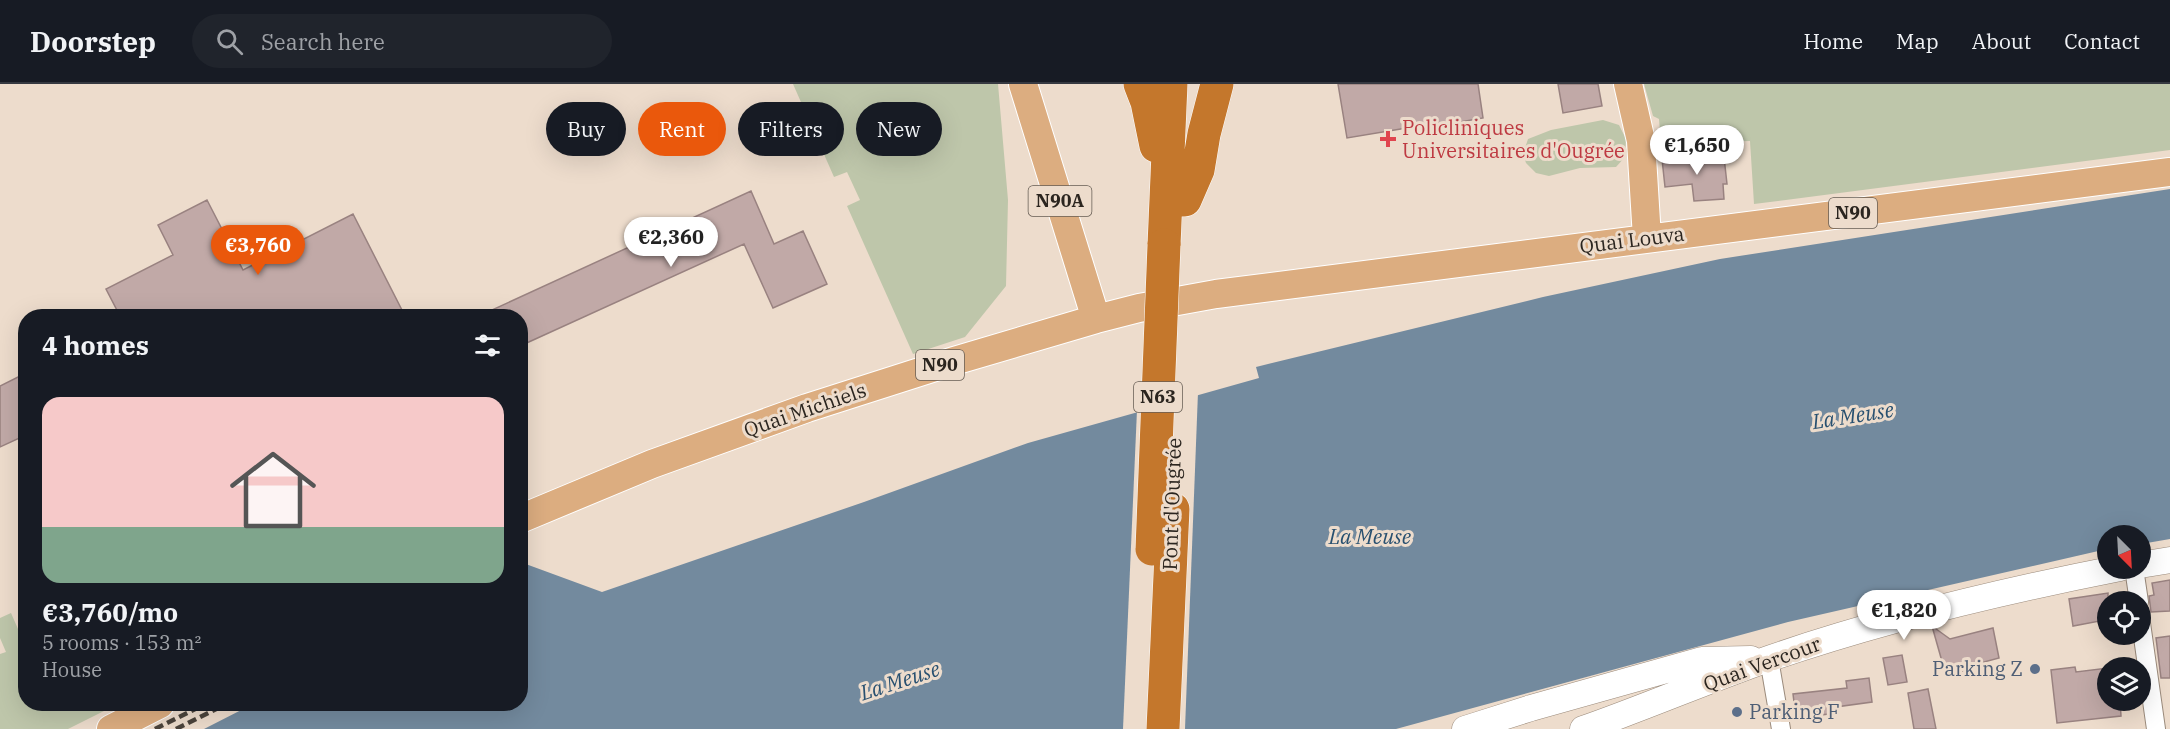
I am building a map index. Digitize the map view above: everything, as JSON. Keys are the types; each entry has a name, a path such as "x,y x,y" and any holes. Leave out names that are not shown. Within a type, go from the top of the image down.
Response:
{"highway":[{"path":"1140,84 1176,202"},
{"name":"N63","path":"1171,84 1176,202"},
{"name":"N63","path":"1172,244 1189,84"},
{"path":"1176,202 1198,170 1204,134 1217,84"},
{"name":"Pont d'Ougrée","path":"1144,729 1172,244"},
{"name":"Pont d'Ougrée","path":"1163,729 1172,244"}],"main road":[{"name":"N90A","path":"1023,84 1096,319"},
{"path":"1629,84 1641,141 1647,237"},
{"name":"Quai Louva","path":"1096,319 1139,308 1216,294 1647,237 1774,224 2170,172"},
{"name":"Quai Michiels","path":"528,516 652,464 786,415 954,361 1096,319"},
{"path":"2151,563 2170,560"},
{"name":"Quai Vercour","path":"1583,729 1769,659 1923,613 2097,573"},
{"path":"1465,729 1701,660 1769,659"},
{"path":"111,729 146,711"}],"street":[{"path":"2144,645 2156,729"},
{"path":"1769,659 1781,729"}],"green space":[{"path":"793,84 998,84 1008,200 1006,286 965,337 913,354 847,206 860,200 847,172 834,177 825,156 844,156 844,102 801,102"},
{"path":"1644,84 2170,84 2170,150 1754,204 1750,141 1661,144 1659,119 1653,116"},
{"path":"1603,120 1619,125 1626,139 1625,157 1616,167 1580,168 1549,176 1536,173 1526,163 1523,154 1528,139 1551,130"},
{"path":"11,613 18,629 18,711 104,711 68,729 0,729 0,654 6,652 0,638 0,618"}],"water":[{"name":"La Meuse","path":"2170,189 2170,539 2151,542 2151,525 2097,525 2097,551 1788,622 1396,729 204,729 239,711 528,711 528,565 602,592 1028,443 1259,378 1256,367 1543,297 1720,259"}],"pier":[{"path":"1198,392 1185,729 1123,729 1137,410"}],"building":[{"path":"1338,84 1478,84 1483,118 1347,138"},
{"path":"1558,84 1598,84 1602,106 1563,113"},
{"path":"1686,156 1687,159 1724,157 1727,184 1723,184 1724,199 1694,201 1692,184 1665,187 1662,159"},
{"path":"751,191 774,244 803,231 827,284 773,308 744,244 528,342 528,309 494,309"},
{"path":"207,200 243,270 353,214 401,309 116,309 106,289 173,255 158,225"},
{"path":"18,377 18,439 0,447 0,386"},
{"path":"2170,580 2170,611 2151,612 2151,596 2154,595 2152,583"},
{"path":"2097,595 2097,622 2073,626 2069,599"},
{"path":"1932,626 1950,639 1993,628 1999,658 1984,662 1985,665 1954,673 1953,670 1945,672"},
{"path":"2170,636 2170,678 2161,678 2156,638"},
{"path":"1902,655 1907,682 1888,685 1883,658"},
{"path":"2075,667 2076,672 2097,669 2097,711 2121,711 2121,716 2057,723 2051,670"},
{"path":"1869,678 1872,702 1836,707 1837,713 1796,718 1793,694 1847,688 1846,681"},
{"path":"1928,689 1936,729 1914,729 1908,693"}],"railway":[{"path":"155,729 191,711"},
{"path":"176,729 212,711"}],"place":[{"name":"Policliniques Universitaires d'Ougrée","path":"1388,139"},
{"name":"Parking Z","path":"2035,669"},
{"name":"Parking F","path":"1737,712"}]}
